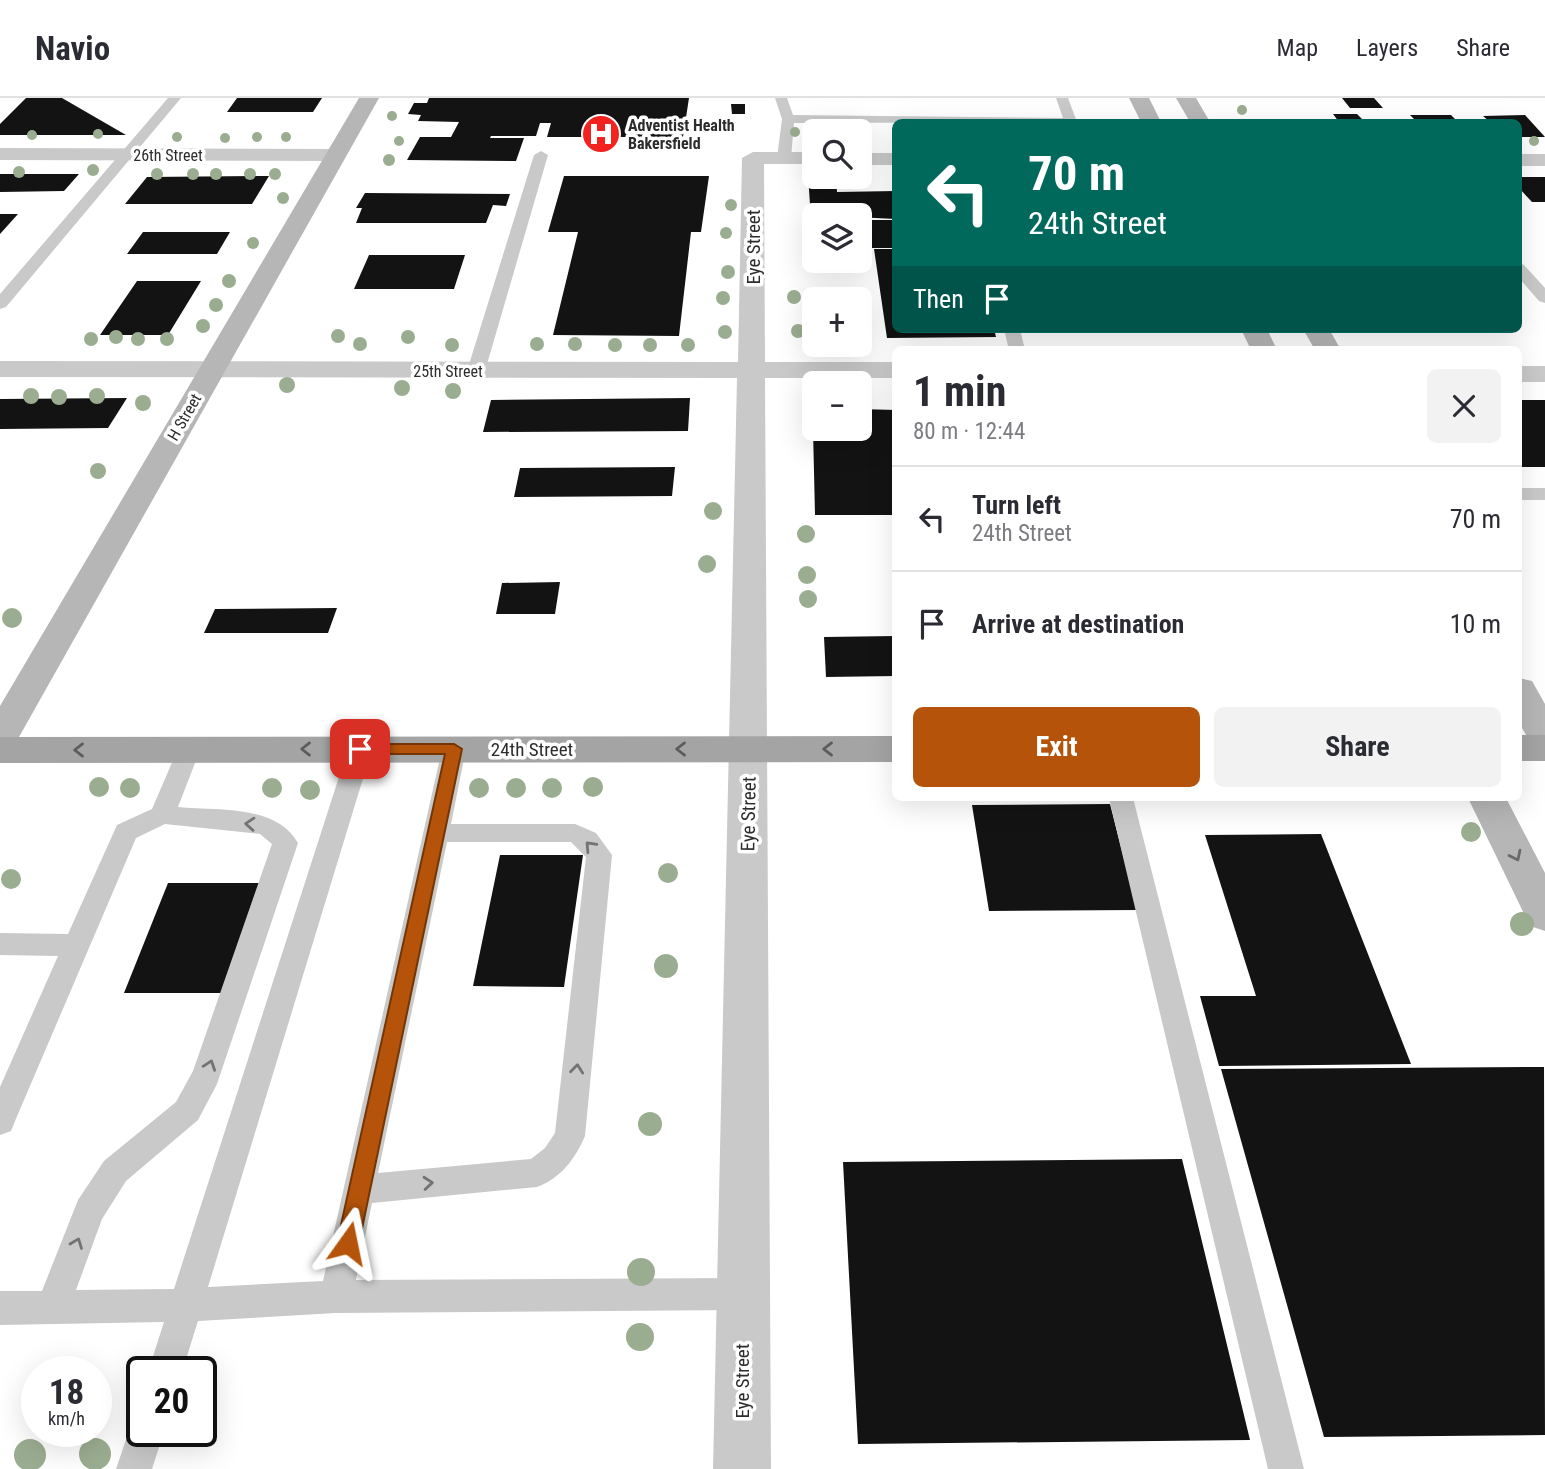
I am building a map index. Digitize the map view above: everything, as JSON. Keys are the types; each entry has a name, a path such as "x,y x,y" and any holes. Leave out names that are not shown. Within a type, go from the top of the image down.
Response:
{"main road":[{"path":"1522,748 1545,748"},
{"name":"24th Street","path":"0,750 892,749"}],"street":[{"name":"H Street","path":"0,737 369,98"},
{"path":"1139,98 1150,119"},
{"path":"1186,98 1197,119"},
{"name":"26th Street","path":"0,154 336,155"},
{"name":"Eye Street","path":"742,1469 741,1294 749,749 753,158 784,158"},
{"path":"784,158 802,158"},
{"path":"872,159 892,159"},
{"path":"1522,160 1545,160"},
{"name":"25th Street","path":"0,369 892,370"},
{"path":"1522,374 1545,374"},
{"path":"1522,695 1545,736"},
{"path":"1488,801 1545,914"}],"lane":[{"path":"0,304 175,98"},
{"path":"781,98 788,119 784,158"},
{"path":"1062,98 1070,119"},
{"path":"788,119 892,120"},
{"path":"476,371 541,155"},
{"path":"1522,271 1545,298"},
{"path":"1522,494 1545,494"},
{"path":"170,1356 360,749"},
{"path":"336,1297 454,749"},
{"path":"162,815 188,750"},
{"path":"1122,801 1286,1469"},
{"path":"0,1121 125,832 162,815 266,825 279,834 285,843 207,1075 187,1111 115,1171 89,1211 53,1307"},
{"path":"360,1189 537,1173 556,1158 569,1136 599,855 587,840 575,833 436,833"},
{"path":"0,944 76,945"},
{"path":"0,1308 186,1305 336,1297 741,1294"},
{"path":"134,1469 141,1447"}],"building":[{"path":"26,98 62,98 126,135 0,135 0,124"},
{"path":"237,98 322,98 313,112 227,112"},
{"path":"429,98 689,98 683,137 547,137 551,123 540,123 536,136 491,136 490,138 524,138 516,161 407,160 420,137 451,137 459,122 418,121 421,115 408,114 414,103 427,103"},
{"path":"1342,98 1374,98 1383,108 1350,108"},
{"path":"731,104 745,104 745,114 732,114"},
{"path":"1333,114 1357,114 1362,119 1337,119"},
{"path":"1410,115 1451,115 1455,119 1414,119"},
{"path":"1525,115 1545,137 1522,137 1522,119 1486,119 1483,116"},
{"path":"0,174 79,174 64,191 0,192"},
{"path":"269,176 252,204 125,204 147,177"},
{"path":"564,176 709,176 701,232 691,232 679,336 553,335 578,232 548,232"},
{"path":"1522,177 1545,177 1545,202 1532,202 1522,191"},
{"path":"809,189 837,189 837,192 892,191 892,219 872,218 872,203 810,203"},
{"path":"365,193 510,194 506,206 493,205 486,223 356,223 362,208 356,208"},
{"path":"0,214 18,214 0,234"},
{"path":"872,220 892,220 892,248 872,248"},
{"path":"143,232 230,232 217,254 127,254"},
{"path":"874,249 892,249 892,333 995,333 996,337 887,338"},
{"path":"369,255 465,255 454,289 354,289"},
{"path":"137,281 201,281 168,335 100,335"},
{"path":"127,398 108,428 0,429 0,399"},
{"path":"690,398 688,431 483,432 491,400"},
{"path":"1522,400 1545,400 1545,467 1522,467"},
{"path":"872,409 892,410 892,515 815,515 813,441 872,441"},
{"path":"675,467 672,496 514,497 520,468"},
{"path":"560,582 555,614 496,614 502,583"},
{"path":"337,608 328,633 204,633 215,609"},
{"path":"892,636 892,676 826,677 824,637"},
{"path":"1110,804 1137,910 989,911 972,805"},
{"path":"1321,834 1411,1064 1219,1066 1200,996 1256,996 1205,835"},
{"path":"500,855 583,855 564,987 473,986"},
{"path":"168,883 260,883 224,993 124,993"},
{"path":"1544,1067 1545,1435 1324,1437 1221,1069"},
{"path":"1182,1159 1250,1440 858,1444 843,1162"}],"place":[{"name":"Adventist Health Bakersfield","path":"601,134"}],"route":[{"path":"348,1243 454,749 360,749"}]}
